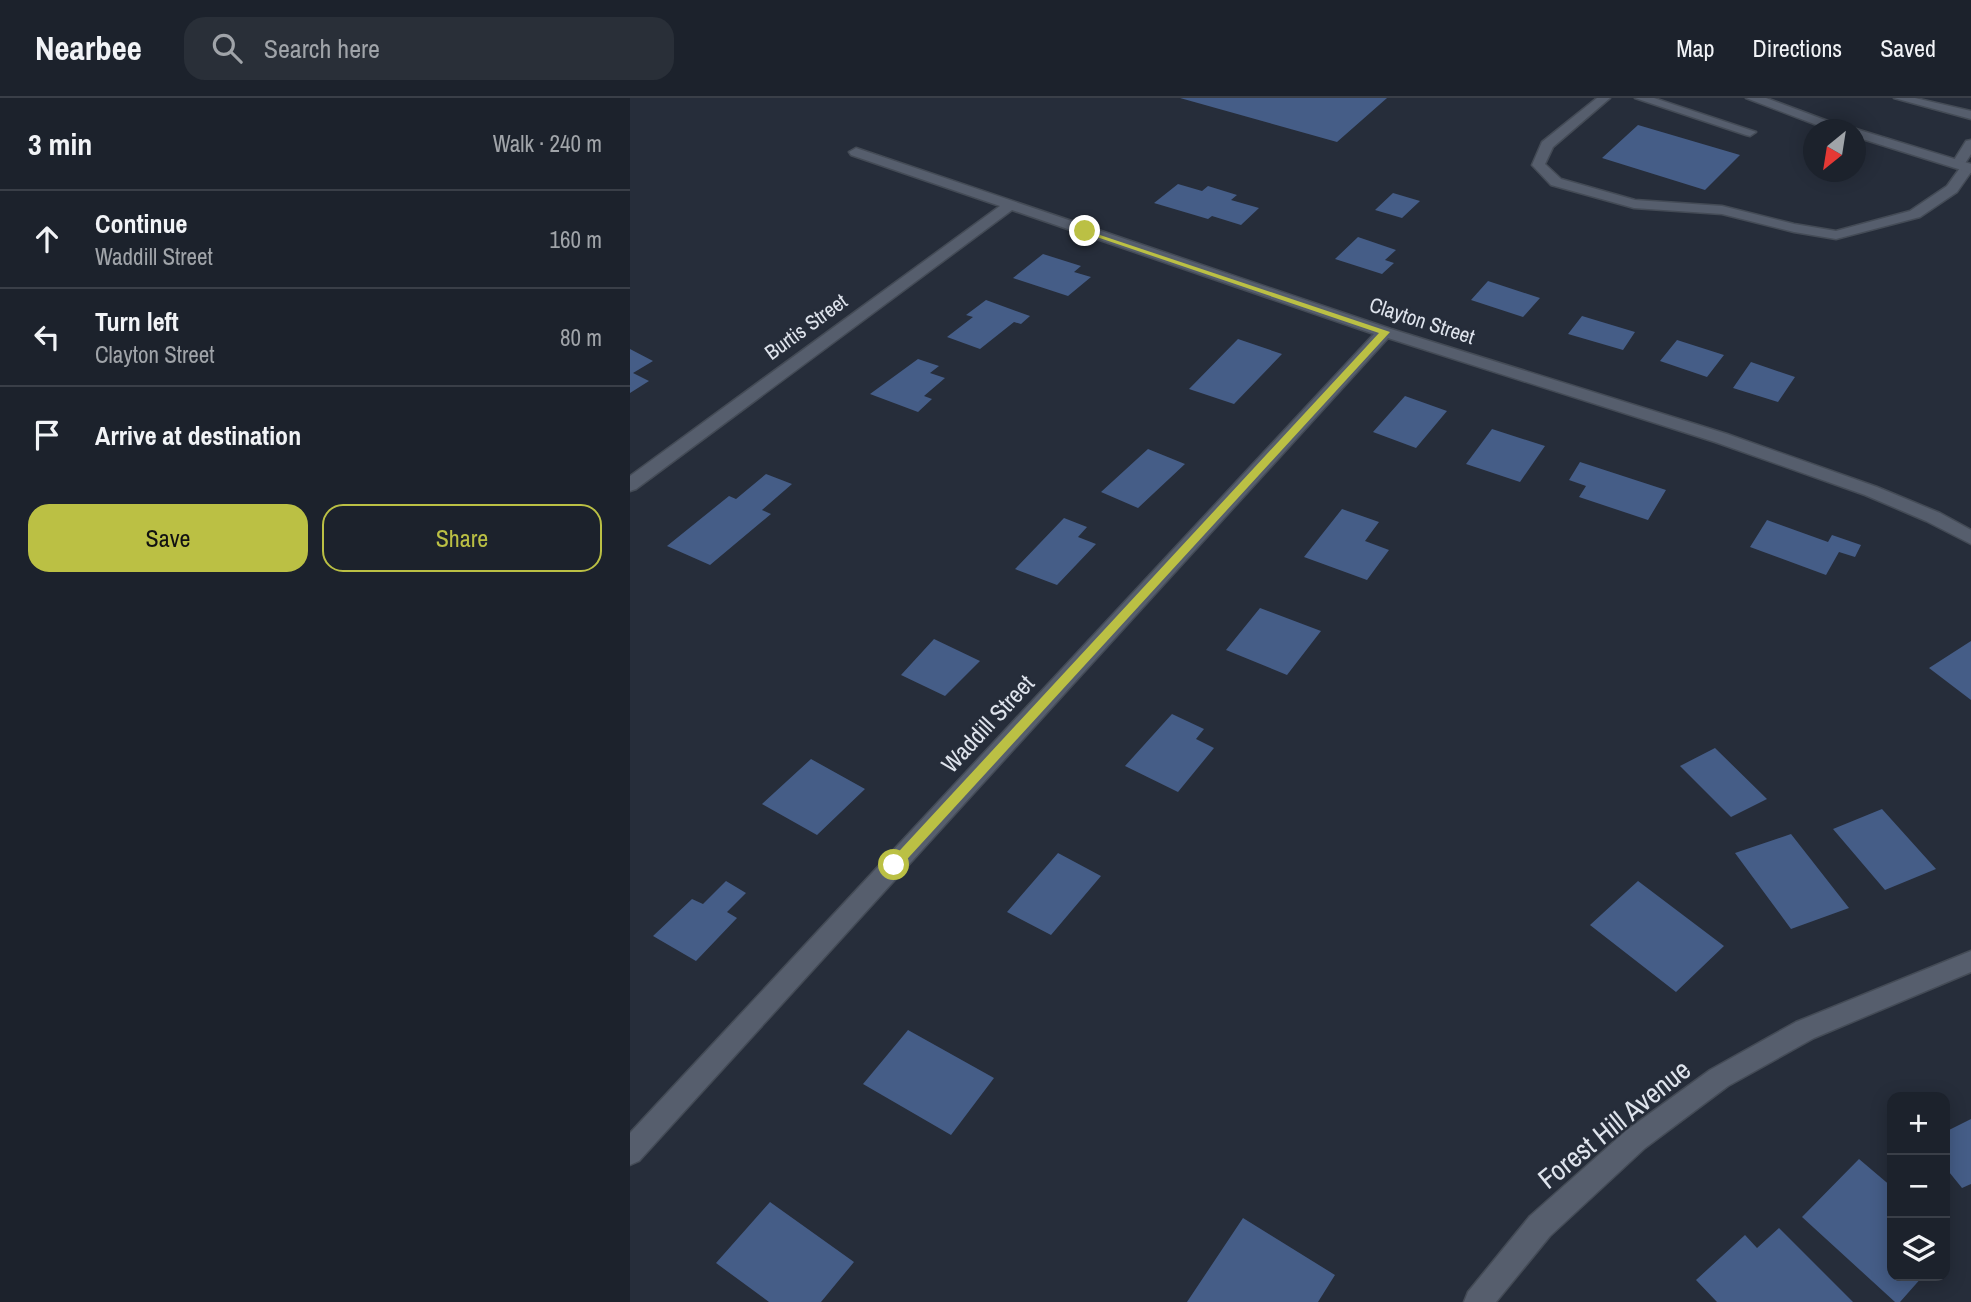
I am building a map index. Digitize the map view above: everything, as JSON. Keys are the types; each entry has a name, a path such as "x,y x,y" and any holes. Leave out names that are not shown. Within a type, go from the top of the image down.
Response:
{"street":[{"path":"1754,98 1814,119"},
{"path":"1866,136 1965,168"},
{"name":"Clayton Street","path":"856,152 1385,332 1721,438 1859,486 1933,517 1971,538"},
{"name":"Burtis Street","path":"630,485 1010,205"},
{"name":"Waddill Street","path":"630,1152 1385,332"},
{"name":"Forest Hill Avenue","path":"1478,1302 1540,1226 1636,1139 1719,1078 1805,1030 1971,961"}],"lane":[{"path":"1604,98 1547,145 1538,165 1556,182 1634,204 1722,210 1794,228 1836,235 1915,214 1952,189 1965,168 1971,144"},
{"path":"1641,98 1749,132"},
{"path":"1900,98 1971,115"}],"building":[{"path":"1180,98 1387,98 1337,142"},
{"path":"1638,125 1740,155 1705,190 1602,158"},
{"path":"1178,184 1202,191 1208,186 1237,195 1231,200 1259,208 1241,225 1212,216 1208,219 1154,203"},
{"path":"1393,193 1420,201 1402,218 1375,210"},
{"path":"1358,237 1396,250 1385,260 1394,263 1382,274 1335,259"},
{"path":"1043,254 1081,266 1074,272 1091,277 1068,296 1013,278"},
{"path":"1488,281 1540,298 1523,317 1471,300"},
{"path":"986,300 1030,316 1021,324 1014,322 980,349 947,337 973,317 966,315"},
{"path":"1582,316 1635,332 1623,350 1568,334"},
{"path":"1238,339 1282,354 1234,404 1189,389"},
{"path":"1677,340 1724,355 1707,377 1660,361"},
{"path":"630,349 653,361 633,373 649,381 630,393"},
{"path":"918,359 939,366 930,373 945,378 924,396 932,399 918,412 870,394"},
{"path":"1751,362 1795,377 1778,402 1733,388"},
{"path":"1405,396 1447,411 1416,448 1373,432"},
{"path":"1492,429 1545,446 1520,482 1466,464"},
{"path":"1148,449 1185,464 1138,508 1101,492"},
{"path":"1580,462 1666,490 1648,520 1579,497 1586,486 1569,480"},
{"path":"766,474 792,484 762,510 771,514 710,565 667,546 729,496 736,499"},
{"path":"1342,509 1379,522 1365,541 1389,550 1367,580 1304,557"},
{"path":"1064,518 1087,527 1078,537 1096,544 1057,585 1015,569"},
{"path":"1767,520 1828,542 1832,535 1861,545 1855,557 1839,552 1826,575 1750,547"},
{"path":"1260,608 1321,631 1287,675 1226,650"},
{"path":"934,639 980,661 945,696 901,675"},
{"path":"1971,641 1971,700 1929,668"},
{"path":"1172,714 1204,729 1196,739 1214,748 1178,792 1125,766"},
{"path":"1715,748 1767,799 1731,817 1680,766"},
{"path":"811,759 865,789 817,835 762,804"},
{"path":"1882,809 1936,869 1885,890 1833,829"},
{"path":"1791,834 1849,908 1791,929 1735,853"},
{"path":"1058,853 1101,876 1051,935 1007,912"},
{"path":"726,881 746,893 727,912 737,918 696,961 653,936 692,899 703,904"},
{"path":"1638,881 1724,946 1676,992 1590,925"},
{"path":"908,1030 994,1078 951,1135 863,1084"},
{"path":"1971,1119 1971,1184 1962,1188 1950,1173 1950,1130"},
{"path":"1859,1159 1887,1183 1887,1281 1919,1281 1900,1302 1895,1302 1802,1217"},
{"path":"770,1202 854,1262 821,1302 769,1302 716,1263"},
{"path":"1243,1218 1335,1275 1318,1302 1187,1302"},
{"path":"1779,1228 1853,1302 1717,1302 1696,1280 1745,1235 1757,1248"}],"route":[{"path":"894,865 1385,332 1085,231"}]}
